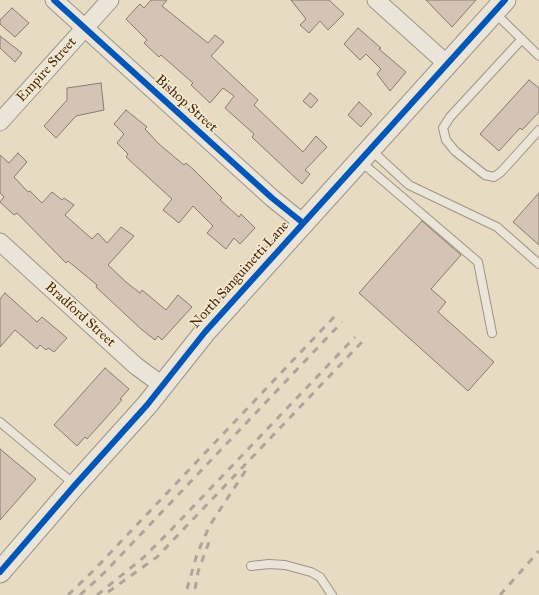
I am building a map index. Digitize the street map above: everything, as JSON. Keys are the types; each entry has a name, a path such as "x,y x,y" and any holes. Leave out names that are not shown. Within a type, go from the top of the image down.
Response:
{"street":[{"name":"Bishop Street","path":"54,0 272,198 303,223"},
{"name":"Empire Street","path":"0,122 110,0"},
{"path":"376,0 447,64"},
{"name":"North Sanguinetti Lane","path":"0,572 147,405 204,332 500,6"},
{"name":"Bradford Street","path":"0,242 136,366 162,385"}],"lane":[{"path":"500,6 522,39 539,56"},
{"path":"522,39 459,106 445,122 443,128 446,140 455,151 485,175 494,177 501,172 539,130"},
{"path":"365,155 409,185 497,227 539,264"},
{"path":"365,155 478,262 492,333"},
{"path":"0,422 75,485"},
{"path":"251,566 269,564 285,565 311,572 320,577 332,595"}],"building":[{"path":"151,0 167,0 162,6 208,43 215,35 224,42 211,56 258,100 254,105 303,152 316,136 327,147 305,170 310,174 302,184 252,137 254,134 225,108 234,96 223,88 210,103 191,85 193,83 161,55 159,57 144,43 147,40 126,19 140,4 144,8"},
{"path":"291,0 329,0 344,14 328,30 320,21 309,33 300,25 306,19"},
{"path":"426,0 476,0 452,27"},
{"path":"12,8 29,23 15,37 0,24 0,20"},
{"path":"358,28 381,48 379,49 406,72 390,91 377,74 381,69 366,54 360,60 344,44"},
{"path":"0,36 22,53 15,62 0,48"},
{"path":"529,80 539,88 539,112 522,130 520,128 499,151 480,134"},
{"path":"101,83 104,110 76,116 56,138 44,126 67,100 67,88"},
{"path":"310,93 318,100 311,108 303,101"},
{"path":"359,102 372,114 361,127 348,115"},
{"path":"126,110 147,127 145,129 159,144 184,165 186,163 194,170 222,198 220,200 239,217 241,214 255,228 240,244 234,238 226,249 207,233 213,226 193,206 179,223 163,210 172,199 126,157 128,154 117,143 124,134 114,124"},
{"path":"18,153 27,162 14,177 28,192 30,191 42,203 52,192 62,200 64,198 74,205 65,215 92,239 98,233 107,243 121,227 134,236 108,265 126,282 140,293 142,290 166,310 178,295 192,307 162,340 158,336 155,340 141,329 96,287 97,285 68,261 66,263 17,213 14,215 0,202 4,197 0,193 0,155 9,163"},
{"path":"539,193 539,245 513,222"},
{"path":"422,221 461,255 431,289 446,302 438,312 494,362 468,391 359,293"},
{"path":"5,293 37,322 42,317 67,338 54,352 48,348 46,350 40,345 37,349 15,330 0,347 0,299"},
{"path":"105,368 129,389 120,399 122,400 87,439 85,437 77,446 54,425"},
{"path":"0,449 36,479 0,520"}],"railway":[{"path":"68,595 94,570 335,316"},
{"path":"80,595 105,572 342,322"},
{"path":"97,595 143,558 355,337"},
{"path":"108,592 157,557 362,342"},
{"path":"187,589 197,554 210,525 246,470"},
{"path":"195,589 198,572 209,542"},
{"path":"500,595 539,551"}],"cycle path":[{"path":"54,0 272,198 303,223"},
{"path":"0,572 147,405 205,332 505,0"}]}
